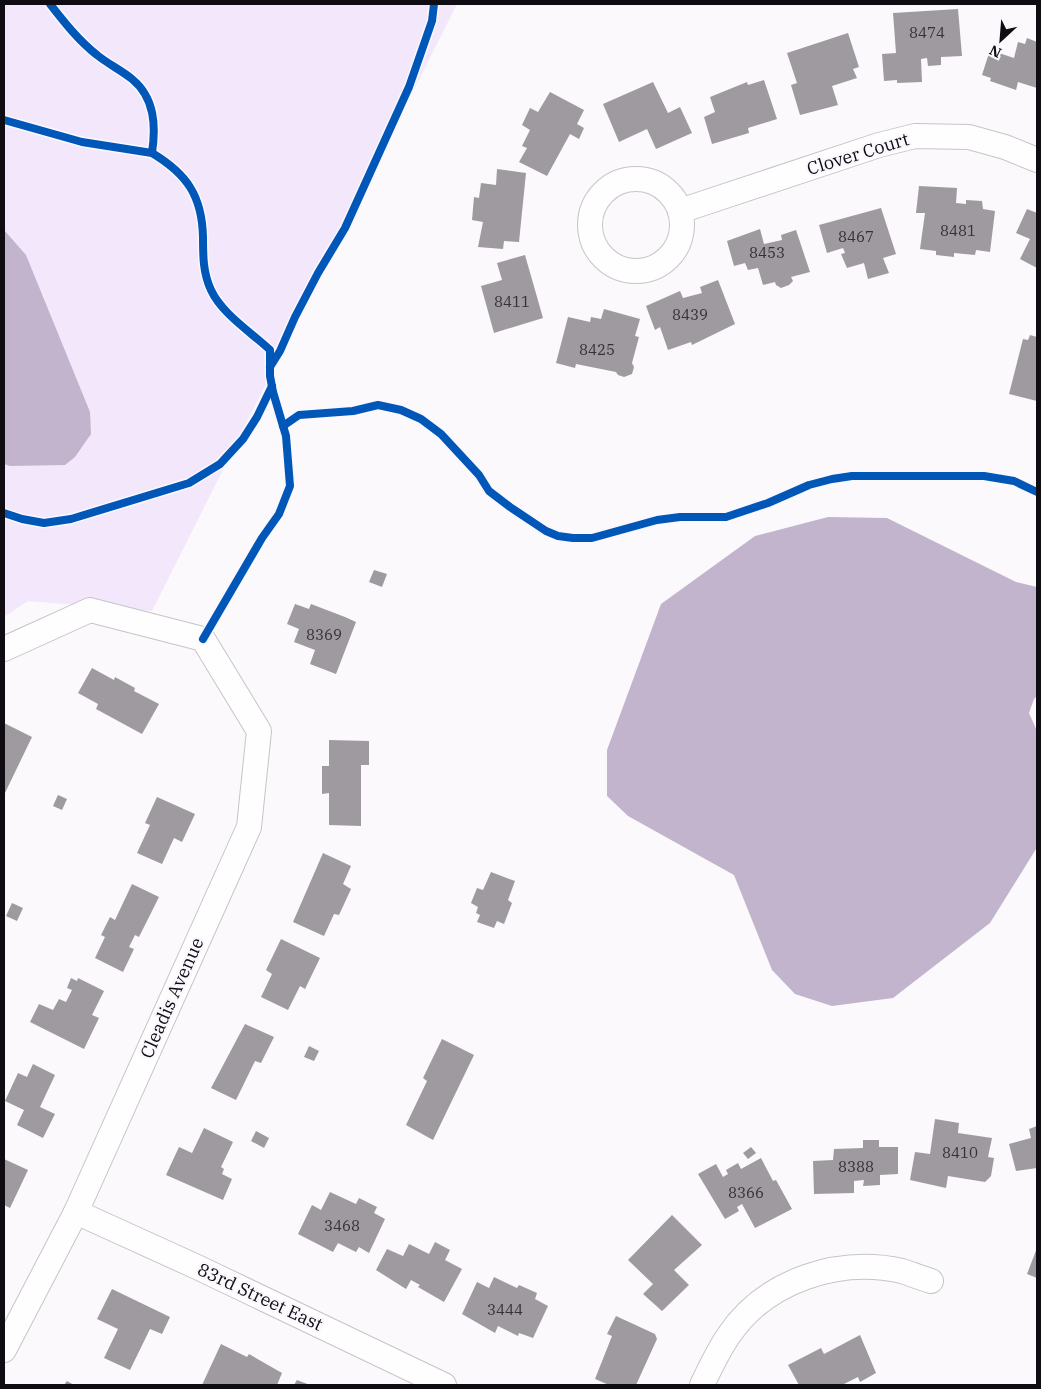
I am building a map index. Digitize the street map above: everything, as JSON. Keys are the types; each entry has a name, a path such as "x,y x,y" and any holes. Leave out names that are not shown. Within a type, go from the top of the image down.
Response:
{"street":[{"name":"Clover Court","path":"680,211 879,145 915,136 969,138 1005,147 1037,160"},
{"path":"4,649 90,610 203,640"},
{"name":"Cleadis Avenue","path":"4,1350 76,1212 249,827 259,731 203,640"},
{"name":"83rd Street East","path":"76,1212 197,1267 444,1385"},
{"path":"702,1385 715,1358 730,1334 752,1309 777,1290 799,1280 837,1269 869,1267 902,1271 930,1282"}],"path":[{"path":"50,4 79,39 97,55 133,80 146,96 154,117 152,153"},
{"path":"270,367 318,273 345,228 405,95 432,22 434,4"},
{"path":"4,120 82,142 152,153 169,163 188,183 197,203 202,229 204,268 211,290 222,308 270,350 272,386 286,436 290,486 279,514 262,538 203,640"},
{"path":"4,513 44,523 71,520 189,483 220,464 243,438 257,417 272,386"},
{"path":"283,426 299,415 353,410 378,405 401,410 421,419 441,434 479,475 489,491 510,508 546,531 558,536 573,538 592,538 657,520 680,517 726,517 809,485 832,478 852,476 984,476 1014,481 1037,492"}],"shaded area":[{"path":"4,4 457,4 152,611 28,601 4,617"},
{"path":"4,230 26,255 90,412 91,434 75,457 65,465 10,466 4,464"},
{"path":"828,517 887,518 1016,582 1037,587 1037,696 1029,713 1037,731 1036,849 990,923 893,998 832,1006 795,994 772,970 734,875 628,816 607,796 607,750 661,604 755,536"}],"building":[{"path":"958,9 962,56 941,57 941,65 928,66 927,58 921,59 922,82 897,83 897,80 884,81 882,54 896,53 893,13"},
{"path":"848,33 859,67 853,69 857,78 832,86 838,105 800,115 791,85 797,83 787,53"},
{"path":"1027,38 1037,42 1037,88 1018,82 1016,90 990,81 991,78 982,75 990,50 1014,58 1018,42 1025,44"},
{"path":"764,80 777,119 748,128 749,133 712,144 704,117 715,112 710,97 747,82 748,85"},
{"path":"653,82 668,113 680,107 692,133 656,149 647,129 619,142 603,104"},
{"path":"550,92 584,110 577,124 584,128 579,139 570,134 547,176 519,162 527,148 522,146 530,130 522,125 530,108 538,112"},
{"path":"497,169 526,173 519,242 504,241 503,249 478,247 483,222 472,220 474,197 479,198 481,183 496,185"},
{"path":"919,186 957,188 956,203 966,204 966,200 982,201 983,209 995,211 990,252 976,250 975,255 954,253 954,257 936,255 936,251 920,249 925,213 916,213"},
{"path":"881,208 896,254 883,258 889,273 868,279 864,263 847,268 841,254 845,253 843,248 827,253 819,225"},
{"path":"1027,209 1037,213 1037,268 1020,259 1030,239 1016,233"},
{"path":"760,229 764,244 782,240 781,235 796,230 810,272 791,277 793,281 781,288 775,282 763,285 758,268 748,270 745,263 734,266 727,241"},
{"path":"525,255 543,318 494,333 481,286 502,280 497,263"},
{"path":"718,280 735,324 692,345 691,342 668,350 660,327 655,330 646,306 680,291 683,298 702,293 700,287"},
{"path":"604,309 640,319 635,336 639,337 632,363 634,367 632,374 624,377 616,372 576,364 575,368 556,363 568,317 590,322 591,317 601,319"},
{"path":"1030,335 1037,337 1037,401 1009,394 1023,339 1028,340"},
{"path":"374,570 387,574 382,587 369,582"},
{"path":"295,604 309,609 311,604 356,622 336,674 310,664 315,650 294,642 299,629 287,624"},
{"path":"92,668 114,680 115,677 135,688 134,691 159,704 142,734 96,709 98,704 78,693"},
{"path":"4,723 32,737 4,795"},
{"path":"329,740 369,741 369,765 361,765 361,826 329,825 329,793 322,794 322,766 329,766"},
{"path":"58,795 67,799 62,810 53,806"},
{"path":"157,797 195,814 182,842 174,838 162,864 137,853 150,825 145,823"},
{"path":"323,853 351,866 343,884 351,889 339,915 334,914 324,936 293,922"},
{"path":"491,872 515,881 508,900 512,903 504,924 497,921 494,928 477,922 480,915 476,913 478,907 471,903 477,888 483,890"},
{"path":"132,884 159,897 139,937 135,935 129,947 134,949 123,972 95,958 105,937 101,935 110,917 115,920"},
{"path":"12,903 23,908 17,921 6,916"},
{"path":"281,939 320,958 305,989 300,986 288,1010 261,997 272,974 266,970"},
{"path":"71,978 77,981 78,978 104,991 92,1015 99,1018 84,1049 30,1022 39,1004 53,1010 59,999 66,1002 72,990 67,988"},
{"path":"245,1024 274,1037 261,1063 255,1061 236,1100 211,1088"},
{"path":"442,1039 474,1055 433,1140 406,1125 427,1081 423,1078"},
{"path":"309,1046 319,1051 314,1061 304,1057"},
{"path":"33,1064 55,1075 40,1107 55,1114 43,1138 17,1125 24,1110 5,1101 18,1073 27,1077"},
{"path":"935,1119 959,1123 958,1133 992,1138 988,1157 994,1158 991,1176 985,1182 948,1176 946,1188 910,1180 915,1152 930,1154"},
{"path":"1037,1126 1037,1168 1016,1171 1009,1144 1031,1138 1029,1129"},
{"path":"204,1128 233,1142 221,1167 224,1169 222,1174 232,1179 223,1200 166,1175 179,1147 192,1153"},
{"path":"256,1131 269,1138 264,1148 251,1141"},
{"path":"863,1140 879,1140 879,1147 898,1147 898,1174 880,1175 880,1185 863,1186 864,1180 854,1181 854,1193 814,1194 813,1161 833,1160 834,1149 863,1148"},
{"path":"751,1147 756,1153 748,1159 743,1153"},
{"path":"761,1158 773,1181 776,1180 792,1209 755,1228 742,1204 737,1207 739,1211 725,1219 698,1174 716,1164 723,1177 728,1174 726,1170 738,1163 741,1169"},
{"path":"4,1159 28,1170 10,1208 4,1205"},
{"path":"330,1192 356,1204 359,1198 377,1207 374,1213 385,1219 369,1253 359,1247 356,1252 338,1243 333,1252 298,1234 312,1205 321,1210"},
{"path":"672,1215 702,1245 674,1270 689,1285 662,1311 643,1294 653,1284 628,1260"},
{"path":"435,1242 450,1250 445,1260 462,1269 444,1302 418,1287 420,1285 411,1280 406,1289 376,1270 387,1249 403,1256 409,1244 429,1254"},
{"path":"1037,1248 1037,1278 1027,1274"},
{"path":"494,1277 517,1288 519,1285 537,1293 535,1299 548,1306 533,1338 519,1333 518,1336 498,1326 495,1333 462,1314 477,1282 489,1288"},
{"path":"112,1289 170,1317 162,1334 150,1329 130,1370 104,1358 118,1329 97,1319"},
{"path":"616,1316 655,1334 657,1339 636,1385 609,1385 595,1379 612,1336 607,1334"},
{"path":"860,1335 876,1373 860,1382 858,1377 842,1385 799,1385 788,1365 821,1348 824,1354"},
{"path":"221,1344 247,1357 249,1354 282,1373 277,1385 202,1385"},
{"path":"297,1380 310,1385 294,1385"},
{"path":"67,1381 74,1385 64,1385"}],"cycle path":[{"path":"50,4 84,44 140,87 152,113 154,133 152,153 175,169 196,198 202,222 203,258 208,284 216,299 229,315 270,350 270,376 286,436 290,486 279,514 262,538 203,639"},
{"path":"270,367 280,351 318,273 345,228 409,87 432,21 434,4"},
{"path":"4,120 82,142 152,153"},
{"path":"4,513 44,523 71,519 189,483 220,464 243,439 257,417 272,386"},
{"path":"283,426 299,415 353,411 378,405 401,410 421,419 441,434 479,475 489,491 510,507 546,531 558,536 573,538 592,538 657,520 680,517 726,517 768,503 809,485 852,476 984,476 1014,481 1037,492"}]}
